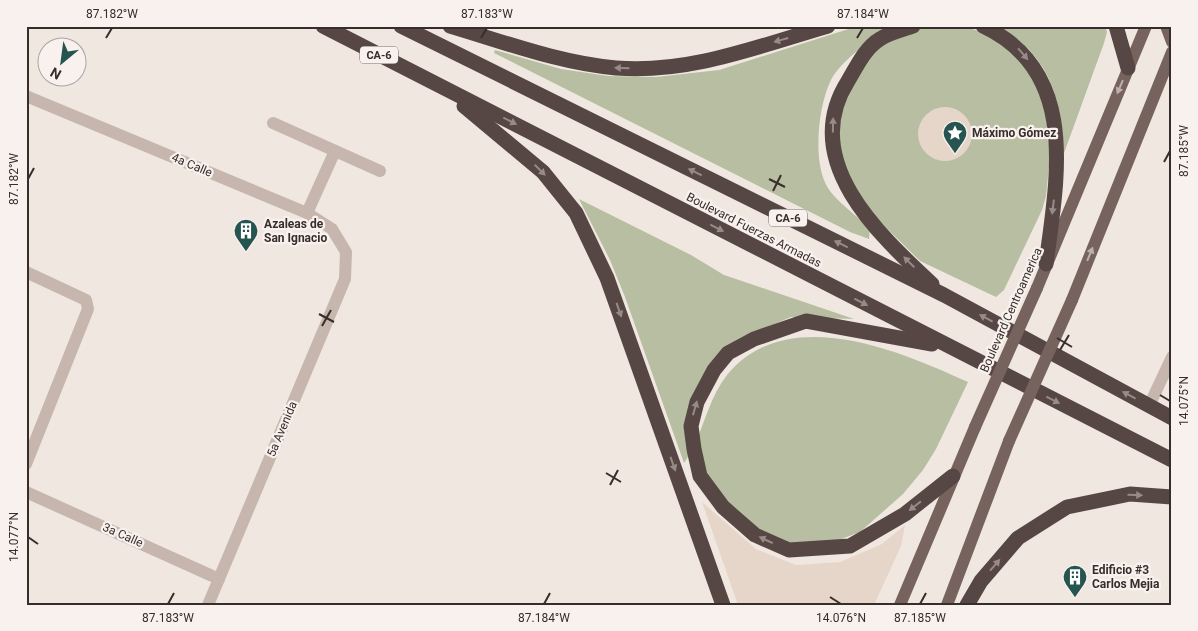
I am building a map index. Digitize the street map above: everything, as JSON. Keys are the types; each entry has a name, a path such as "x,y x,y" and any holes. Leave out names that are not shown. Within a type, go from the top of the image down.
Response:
{"highway":[{"name":"Boulevard Fuerzas Armadas","path":"323,26 1172,460"},
{"name":"Boulevard Fuerzas Armadas","path":"402,26 944,296 1172,418"},
{"path":"450,26 576,63 617,68 667,68 708,61 828,26"},
{"path":"912,26 880,39 864,55 844,86 833,113 832,144 840,174 852,198 907,261 944,296"},
{"path":"983,26 1020,49 1038,73 1051,102 1057,140 1056,180 1046,264"},
{"path":"1116,26 1128,68"},
{"path":"436,83 505,138 543,172 576,213 607,278 723,605"},
{"path":"947,346 806,321 754,338 728,354 714,370 697,402 691,426 700,476 723,507 755,535 789,550 850,546 905,514 953,476"},
{"path":"967,605 981,581 1018,538 1067,508 1130,494 1172,497"}],"main road":[{"name":"Boulevard Centroamerica","path":"900,605 953,476 1037,288 1146,26"},
{"path":"1166,26 1172,42"},
{"path":"947,605 1009,441 1072,300 1168,71 1172,52"}],"street":[{"name":"4a Calle","path":"26,96 307,213 332,229 346,252"},
{"path":"273,123 380,171"},
{"path":"307,213 335,151"},
{"name":"5a Avenida","path":"208,605 345,279 346,252"},
{"path":"26,272 86,300 88,304 88,309 26,464"},
{"path":"1149,406 1172,357"},
{"name":"3a Calle","path":"26,492 219,579"}],"green space":[{"path":"858,26 891,26 850,57 831,80 826,91 820,119 818,150 823,177 828,188 870,228 869,239 850,232 494,53 495,50 561,69 608,76 656,77 719,70"},
{"path":"923,26 967,27 992,36 1021,59 1045,100 1050,156 1046,196 1042,210 1004,290 996,297 920,261 862,204 840,160 837,141 844,97 876,49"},
{"path":"996,26 1105,26 1107,32 1104,43 1063,156 1060,115 1056,97 1041,64 1014,37"},
{"path":"579,199 691,255 724,275 854,319 791,317 745,337 697,402 694,447 712,401 727,375 752,353 780,341 812,337 844,340 878,347 968,382 936,449 923,470 903,494 860,532 836,541 774,544 723,507 693,449 684,463 625,297 610,260"}],"shaded area":[{"path":"945,107 955,109 964,115 970,124 972,134 970,144 964,153 955,159 945,161 935,159 926,153 920,144 918,134 920,124 926,115 935,109"},
{"path":"702,502 756,549 796,565 840,562 882,544 905,525 901,546 874,605 738,605"}],"place":[{"name":"Máximo Gómez","path":"955,154"},
{"name":"Azaleas de San Ignacio","path":"246,252"},
{"name":"Edificio #3 Carlos Mejia","path":"1075,598"}]}
